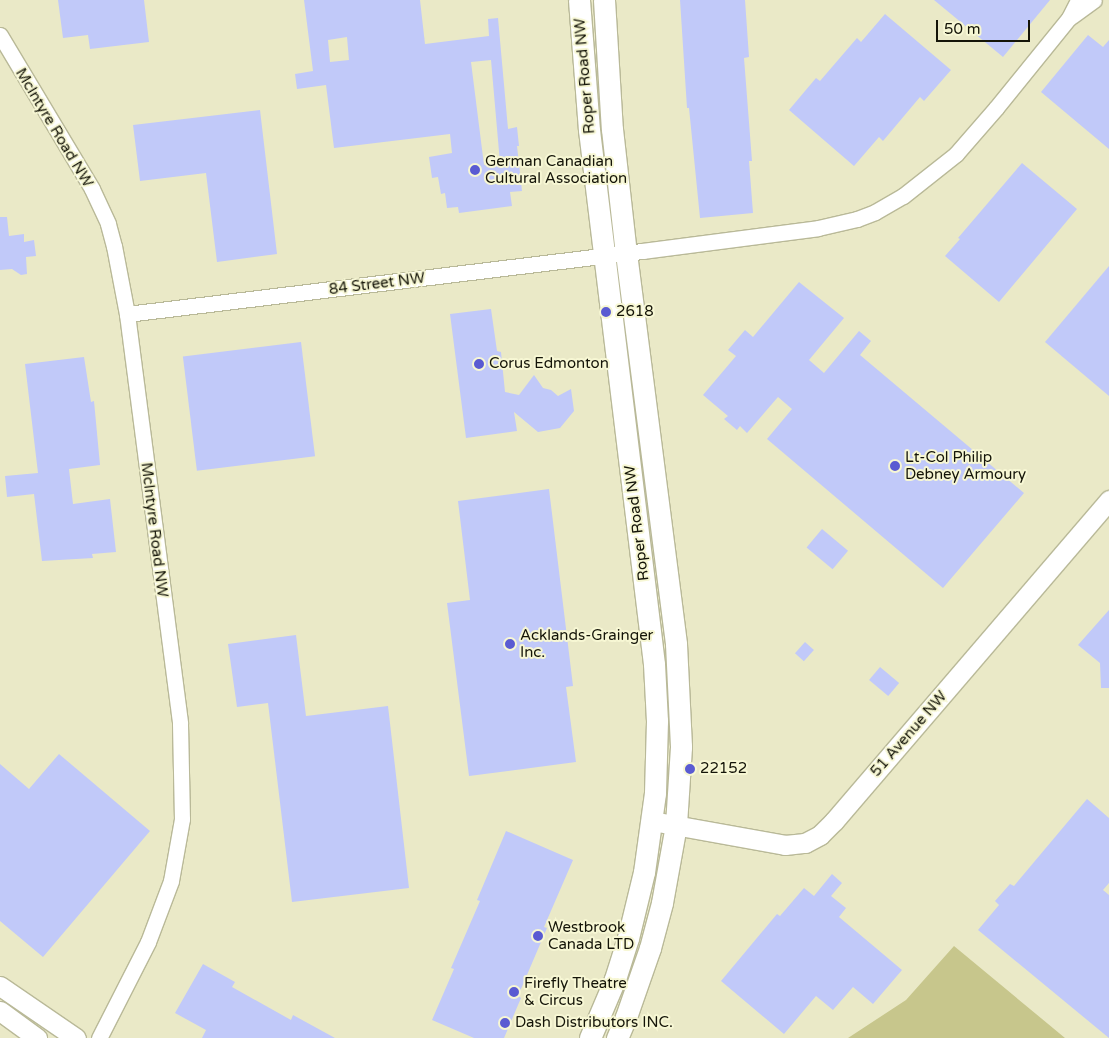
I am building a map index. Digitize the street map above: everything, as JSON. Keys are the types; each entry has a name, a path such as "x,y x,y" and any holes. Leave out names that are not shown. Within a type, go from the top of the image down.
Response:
{"main road":[{"name":"Roper Road NW","path":"579,0 588,121 654,664 658,757 652,821 644,872 628,938 590,1038"},
{"name":"Roper Road NW","path":"604,0 612,129 672,610 678,677 681,746 676,825 662,903 650,948 626,1017 616,1038"}],"street":[{"path":"1069,18 1078,0"},
{"path":"1069,18 1094,0"},
{"name":"84 Street NW","path":"127,314 626,253 818,228 857,220 875,212 920,184 956,154 1069,18"},
{"name":"McIntyre Road NW","path":"0,36 101,207 114,246 127,314 180,724 182,819 172,875 159,916 99,1038"},
{"name":"51 Avenue NW","path":"652,821 785,845 805,842 820,835 1109,500"},
{"path":"0,986 76,1038"},
{"path":"0,1011 38,1038"}],"shaded area":[{"path":"954,946 1065,1038 848,1038 906,1000"}],"building":[{"path":"58,0 144,0 149,42 90,49 88,35 63,38"},
{"path":"304,0 420,0 425,44 489,36 488,19 498,18 508,129 517,127 522,191 510,192 512,206 459,213 458,207 447,208 445,193 441,194 438,177 432,178 429,157 452,153 450,134 334,148 326,85 297,89 295,74 313,71","holes":["347,37 349,60 330,62 328,40","491,60 500,163 484,165 471,62"]},
{"path":"680,0 745,0 749,57 744,58 752,161 749,161 753,213 700,218 689,108 687,108"},
{"path":"934,0 1050,0 1003,57"},
{"path":"885,14 951,70 924,101 920,97 883,141 879,137 854,166 789,110 816,78 820,81 857,38 861,42"},
{"path":"1088,35 1103,47 1109,40 1109,149 1041,92"},
{"path":"260,110 277,254 217,262 206,173 140,181 133,125"},
{"path":"1022,163 1077,209 999,302 945,256"},
{"path":"0,217 7,217 9,236 24,234 24,242 34,240 36,256 26,257 27,274 21,275 12,269 0,270"},
{"path":"1109,266 1109,396 1045,342"},
{"name":"Lt-Col Philip Debney Armoury","path":"799,282 844,318 809,360 824,373 859,331 871,341 860,355 1024,493 943,588 767,439 792,409 778,397 747,433 740,426 737,430 724,419 728,416 703,395 736,356 728,350 745,330 753,337"},
{"name":"Corus Edmonton","path":"491,309 497,351 501,352 505,392 519,395 534,375 543,388 551,390 558,396 571,389 574,411 560,428 538,432 514,412 517,431 466,438 450,314"},
{"path":"301,342 315,456 197,471 183,357"},
{"path":"84,357 91,402 94,401 100,465 69,469 73,504 110,499 116,552 92,554 93,558 42,561 34,494 7,497 5,476 38,473 25,364"},
{"name":"Acklands-Grainger Inc.","path":"549,489 573,686 566,687 576,762 469,776 447,603 470,600 458,501"},
{"path":"822,529 848,551 833,569 807,547"},
{"path":"1109,610 1109,688 1101,688 1100,663 1078,645"},
{"path":"296,635 306,716 388,706 409,888 292,902 268,703 237,707 228,644"},
{"path":"805,642 814,650 804,661 795,653"},
{"path":"880,667 899,683 888,696 869,680"},
{"path":"59,754 150,831 43,957 0,921 0,764 29,789"},
{"path":"1087,799 1109,818 1109,883 1103,890 1109,895 1109,1038 978,930 999,905 995,901 1010,884 1014,886"},
{"path":"506,831 573,860 544,927 547,928 518,996 521,998 504,1038 474,1038 432,1020 454,969 451,968 480,901 477,900"},
{"path":"832,874 842,883 831,896 846,908 839,917 902,970 873,1004 853,987 833,1010 816,996 784,1034 721,981 777,914 780,916 804,888 814,896"},
{"path":"203,964 235,982 232,987 291,1020 293,1015 335,1038 202,1038 206,1030 175,1013"}],"place":[{"name":"German Canadian Cultural Association","path":"475,170"},
{"name":"2618","path":"606,312"},
{"name":"Corus Edmonton","path":"479,364"},
{"name":"Lt-Col Philip Debney Armoury","path":"895,466"},
{"name":"Acklands-Grainger Inc.","path":"510,644"},
{"name":"22152","path":"690,769"},
{"name":"Westbrook Canada LTD","path":"538,936"},
{"name":"Firefly Theatre & Circus","path":"514,992"},
{"name":"Dash Distributors INC.","path":"505,1023"}]}
